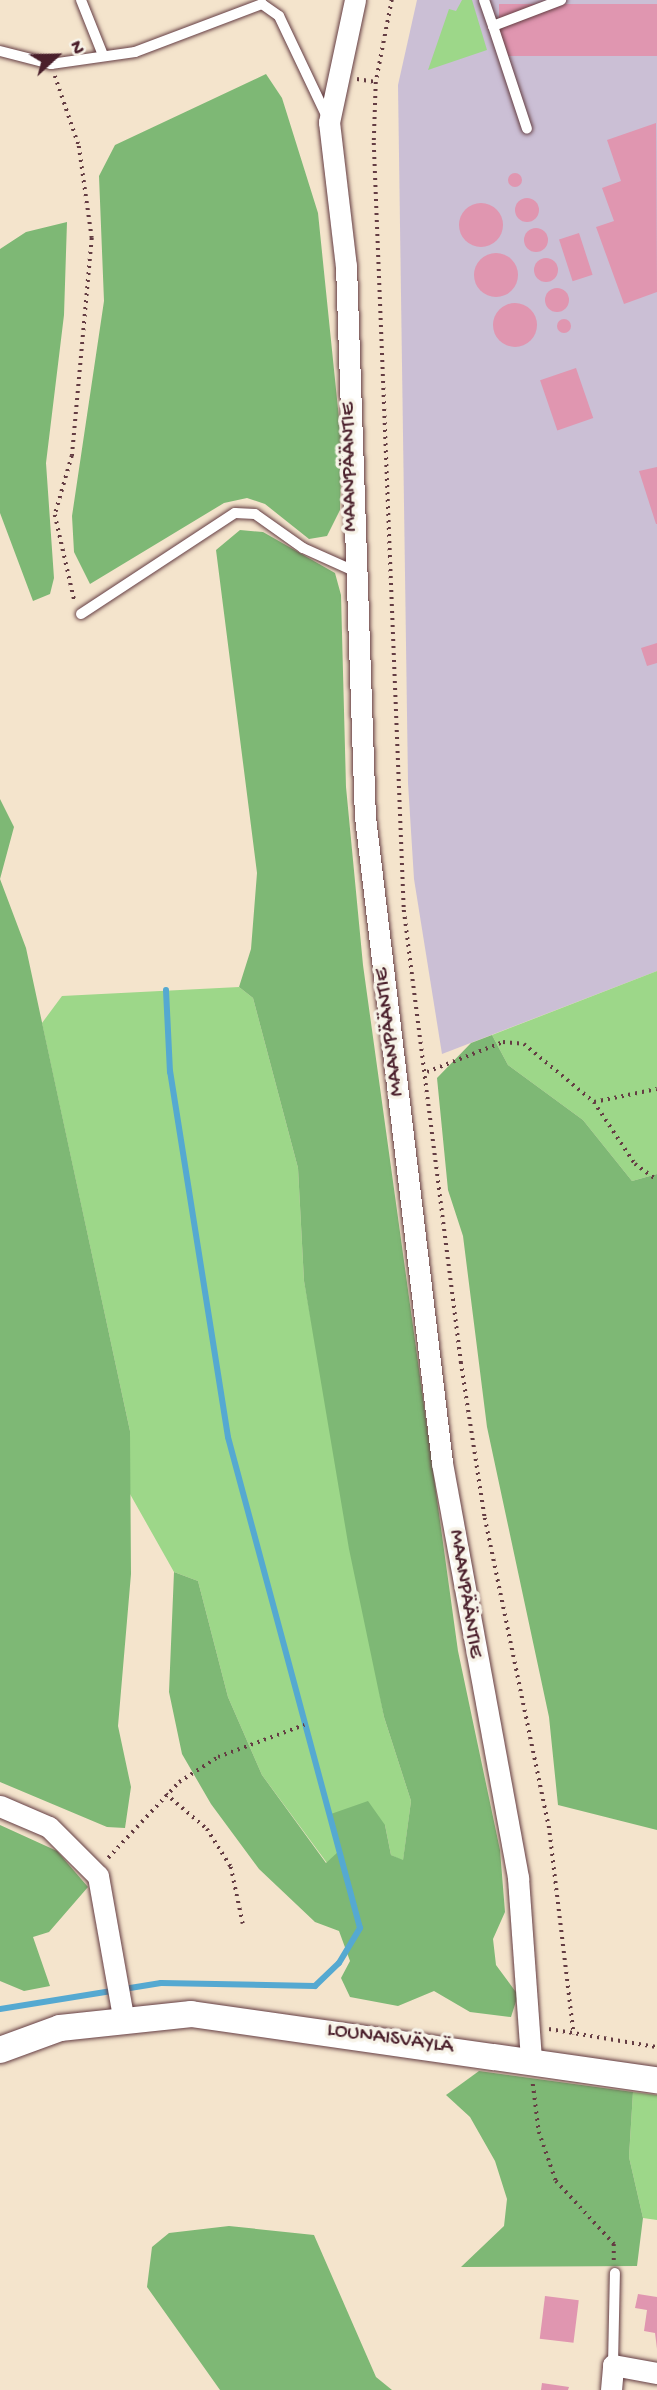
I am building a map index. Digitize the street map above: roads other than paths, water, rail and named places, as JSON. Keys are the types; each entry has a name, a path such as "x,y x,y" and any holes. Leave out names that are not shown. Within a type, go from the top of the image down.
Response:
{"street":[{"name":"MAANPÄÄNTIE","path":"355,0 329,122 346,266 352,570 365,817 421,1303 480,1688 511,1826 531,2059"},
{"path":"0,1806 48,1827 98,1875 123,2016"},
{"name":"LOUNAISVÄYLÄ","path":"0,2050 60,2028 123,2016 191,2014 531,2059 657,2080"},
{"path":"611,2390 613,2365 657,2373"}],"lane":[{"path":"81,0 103,55"},
{"path":"484,0 527,129"},
{"path":"493,26 561,0"},
{"path":"0,51 51,64 135,52 262,4 279,16 329,122"},
{"path":"81,614 235,513 256,514 303,548 352,570"},
{"path":"613,2365 615,2273"}],"waterway":[{"path":"0,2009 161,1983 315,1986 339,1963 360,1928 228,1437 170,1072 166,990"}]}
